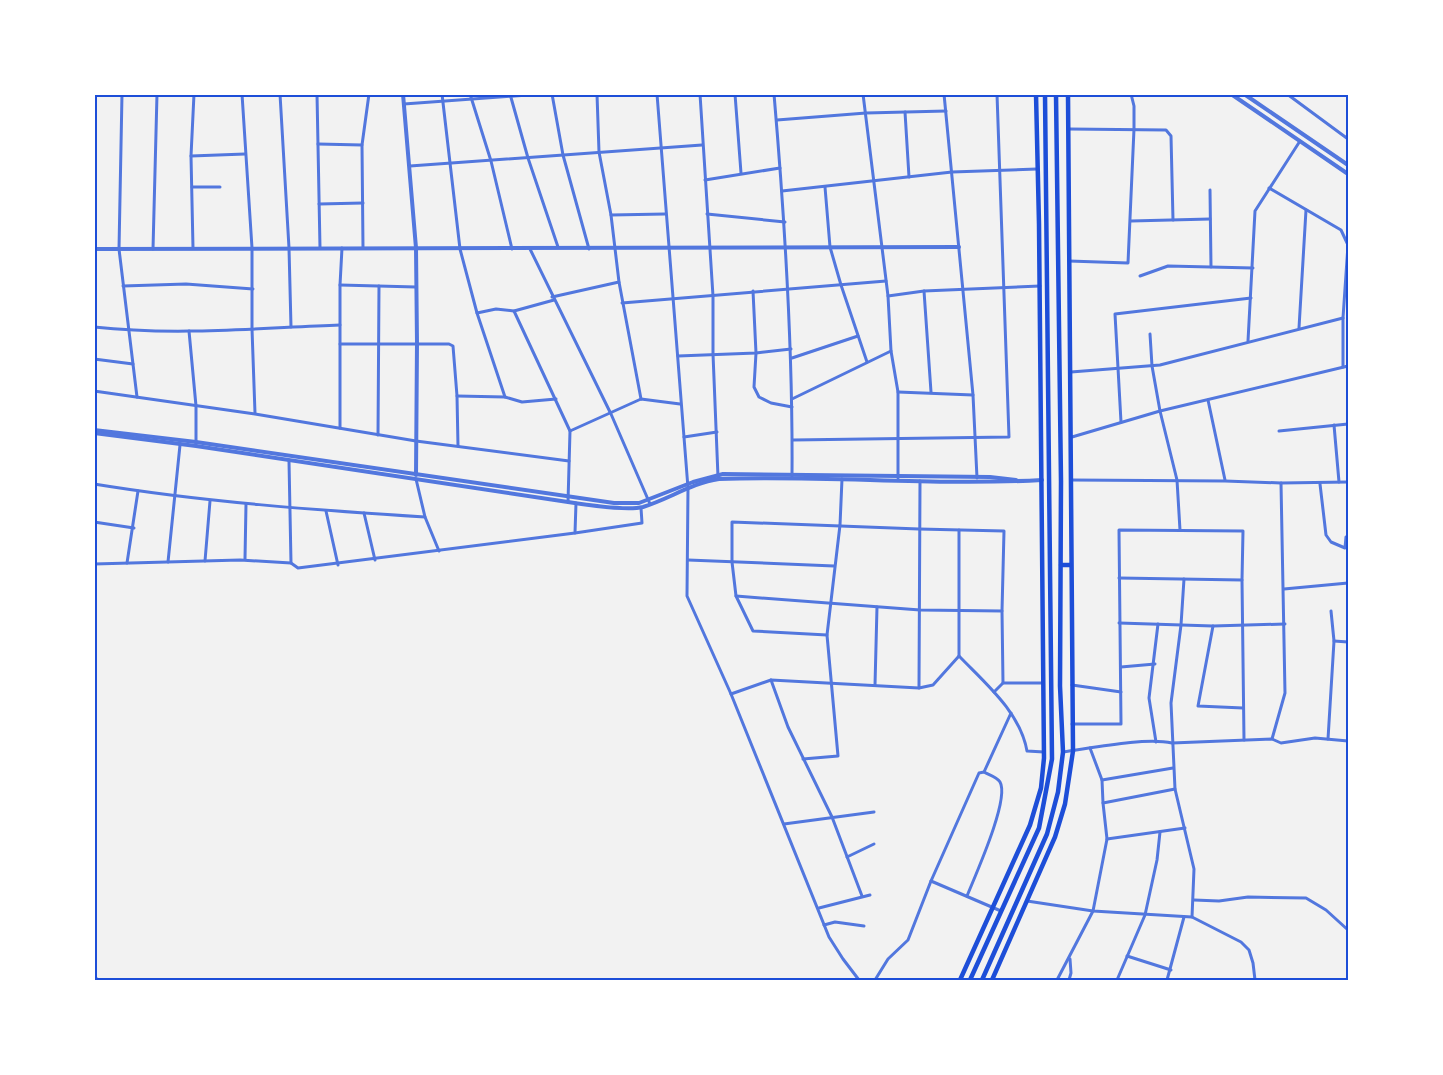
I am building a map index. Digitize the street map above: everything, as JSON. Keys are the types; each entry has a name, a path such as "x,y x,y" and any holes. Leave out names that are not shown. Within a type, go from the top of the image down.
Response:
{"main road":[{"path":"960,981 1030,825 1041,788 1044,755 1036,94"},
{"path":"970,981 1038,828 1052,759 1045,94"},
{"path":"982,981 1047,834 1058,792 1063,752 1060,686 1056,94"},
{"path":"992,981 1055,837 1065,804 1073,751 1068,94"},
{"path":"1039,224 1047,224"},
{"path":"1059,297 1068,297"},
{"path":"1041,400 1049,400"},
{"path":"1060,565 1070,565"},
{"path":"1042,568 1050,568"},
{"path":"1044,755 1052,759"},
{"path":"1009,920 1017,924"}],"street":[{"path":"122,94 119,249 137,397"},
{"path":"153,249 157,94"},
{"path":"193,248 191,156 194,94"},
{"path":"242,94 252,248 255,414"},
{"path":"280,94 291,327"},
{"path":"316,94 320,248"},
{"path":"363,248 362,145 369,94"},
{"path":"403,94 416,248 416,477 425,517 439,551"},
{"path":"442,94 460,249 477,314 505,397"},
{"path":"470,94 491,161 512,249"},
{"path":"404,104 542,94"},
{"path":"552,94 563,155 589,249"},
{"path":"597,94 599,152 611,215 622,303 641,399"},
{"path":"657,94 688,486 687,596 731,694 824,925 843,959 859,981"},
{"path":"700,94 713,296 718,477"},
{"path":"735,94 741,173"},
{"path":"774,94 787,248 792,358 792,477"},
{"path":"863,94 888,296 891,351 898,392 898,478"},
{"path":"944,94 972,395 977,480"},
{"path":"793,440 1010,437 997,94"},
{"path":"1069,261 1128,263 1134,129 1134,106 1131,94"},
{"path":"1231,94 1348,174"},
{"path":"1244,94 1348,165"},
{"path":"1287,94 1348,139"},
{"path":"510,96 558,249"},
{"path":"777,120 866,112 946,111"},
{"path":"905,112 909,177"},
{"path":"1069,129 1166,129 1171,136 1173,220"},
{"path":"1248,341 1255,211 1300,141"},
{"path":"318,144 362,145"},
{"path":"410,166 702,145"},
{"path":"191,156 245,154"},
{"path":"705,180 780,168"},
{"path":"782,191 952,172 1038,169"},
{"path":"191,187 220,187"},
{"path":"825,187 830,247 867,362"},
{"path":"1269,188 1341,230 1348,245 1342,318 1343,367"},
{"path":"1210,190 1211,267"},
{"path":"319,204 363,203"},
{"path":"1299,328 1306,210"},
{"path":"611,215 665,213"},
{"path":"707,214 785,222"},
{"path":"1131,221 1210,219"},
{"path":"94,249 959,247"},
{"path":"340,428 342,248"},
{"path":"530,249 610,414 649,502"},
{"path":"1140,276 1168,266 1253,268"},
{"path":"622,303 886,281"},
{"path":"477,314 496,309 514,311 553,298 619,282"},
{"path":"123,286 186,284 253,289"},
{"path":"340,285 416,287"},
{"path":"378,435 379,286"},
{"path":"888,296 924,291 1040,286"},
{"path":"753,291 756,353 754,387 759,397 771,403 792,407"},
{"path":"924,291 931,392"},
{"path":"1121,422 1115,314 1251,298"},
{"path":"514,311 570,432 568,500"},
{"path":"1069,373 1160,365 1342,318"},
{"path":"94,327 129,331 189,331 340,325"},
{"path":"189,331 196,406 196,444"},
{"path":"1150,334 1152,366 1160,411 1177,480 1180,530"},
{"path":"792,358 859,336"},
{"path":"340,345 417,343 453,345 458,446"},
{"path":"678,356 756,353 791,349"},
{"path":"792,399 891,351"},
{"path":"94,359 133,364"},
{"path":"1072,437 1160,411 1348,366"},
{"path":"94,392 255,414 416,441 569,461"},
{"path":"898,392 972,395"},
{"path":"457,396 505,397 522,402 556,399"},
{"path":"570,432 641,399 680,404"},
{"path":"1208,400 1225,481"},
{"path":"1279,431 1348,424"},
{"path":"1334,425 1339,482"},
{"path":"94,432 196,444 568,500 614,503 649,502"},
{"path":"94,432 180,444 196,444 289,461 416,477"},
{"path":"684,437 717,432"},
{"path":"168,562 180,444"},
{"path":"289,461 291,563"},
{"path":"568,500 576,503 641,508 649,502 688,486 718,477 1042,480"},
{"path":"792,477 898,478 920,481 977,480"},
{"path":"803,759 838,756 827,636 840,525 842,479"},
{"path":"1070,480 1320,484 1348,482"},
{"path":"919,688 920,481"},
{"path":"1272,739 1285,693 1281,483"},
{"path":"94,484 210,501 290,509 425,517"},
{"path":"1320,484 1326,534 1331,542 1345,548 1346,537 1348,537"},
{"path":"127,563 138,491"},
{"path":"206,561 210,501"},
{"path":"575,533 576,503"},
{"path":"244,560 246,504"},
{"path":"94,564 244,560 291,563 298,568 338,565 642,523 641,508"},
{"path":"326,511 338,565"},
{"path":"364,513 375,560"},
{"path":"94,522 134,528"},
{"path":"827,636 753,631 736,596 732,562 732,522 1004,531 1003,683"},
{"path":"731,694 771,680 919,688 933,685 959,656 959,530"},
{"path":"1072,724 1121,724 1119,530 1243,531 1244,740"},
{"path":"688,560 834,566"},
{"path":"1119,578 1242,580"},
{"path":"1184,579 1182,625 1171,703 1175,789 1194,869 1192,916"},
{"path":"1284,589 1348,583"},
{"path":"736,596 920,610 1002,611"},
{"path":"875,685 877,607"},
{"path":"1328,738 1334,641 1331,611"},
{"path":"1119,623 1213,626 1285,624"},
{"path":"1156,742 1149,698 1155,664 1158,624"},
{"path":"1213,626 1198,706 1243,708"},
{"path":"1334,641 1348,642"},
{"path":"959,656 1011,713 1024,736 1027,751 1044,755"},
{"path":"1120,667 1155,664"},
{"path":"771,680 788,727 832,817 862,897"},
{"path":"994,692 1003,683 1042,683"},
{"path":"1072,685 1121,693"},
{"path":"875,981 888,959 908,940 931,881 979,773 984,772 1011,713"},
{"path":"1063,752 1156,742 1272,739 1281,742 1315,738 1348,741"},
{"path":"1057,981 1093,911 1107,839 1102,780 1090,748"},
{"path":"1102,780 1173,768"},
{"path":"967,896 996,824 1001,799 1001,784 984,772"},
{"path":"1103,803 1175,789"},
{"path":"783,824 874,812"},
{"path":"1107,839 1185,828"},
{"path":"1117,981 1145,915 1157,860 1160,832"},
{"path":"847,857 874,844"},
{"path":"931,881 1001,911"},
{"path":"819,908 870,896"},
{"path":"1194,900 1220,901 1248,897 1306,898 1326,910 1348,930"},
{"path":"1028,901 1093,911 1192,916 1241,942 1249,950 1255,981"},
{"path":"1167,981 1184,917"},
{"path":"824,925 835,922 864,926"},
{"path":"1127,956 1171,970"},
{"path":"1069,981 1070,958"}]}
